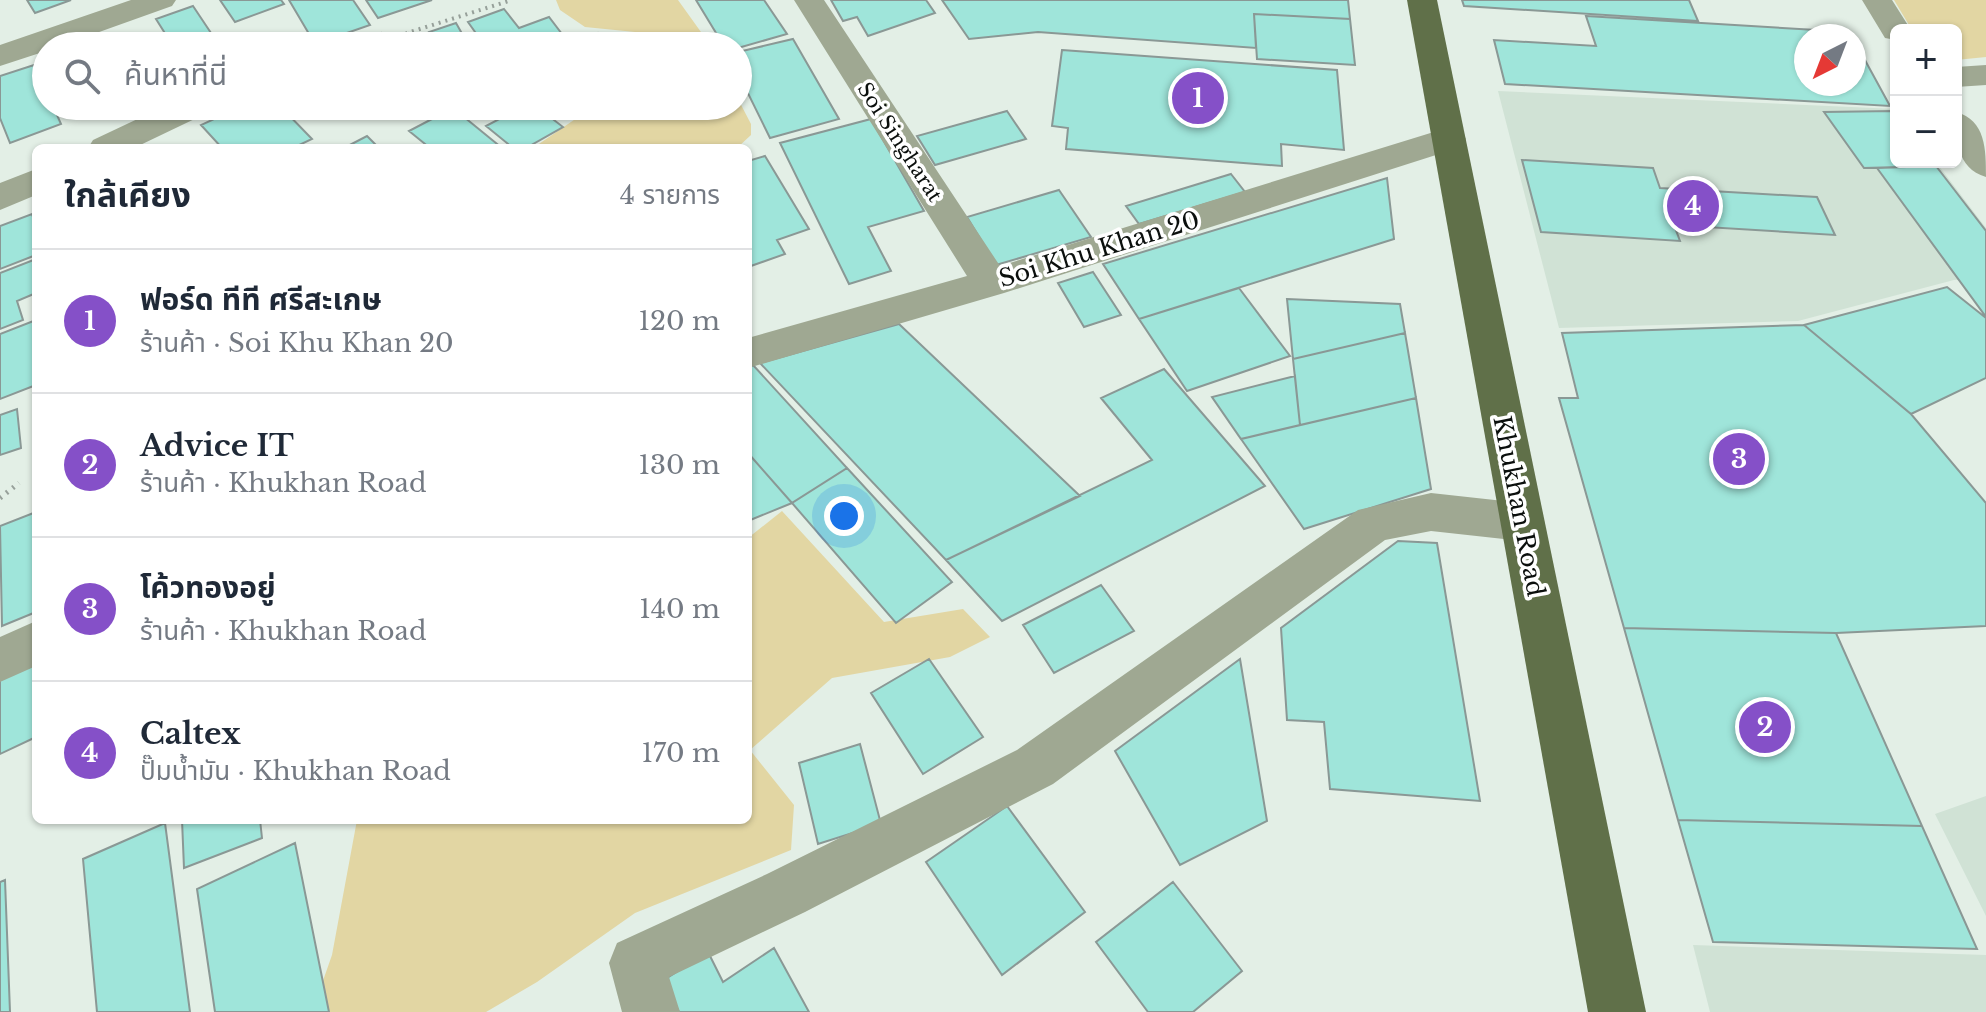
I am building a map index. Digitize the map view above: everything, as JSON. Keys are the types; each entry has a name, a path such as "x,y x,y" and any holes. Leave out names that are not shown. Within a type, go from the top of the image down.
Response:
{"main road":[{"name":"Khukhan Road","path":"1422,0 1617,1012"}],"street":[{"path":"69,32 161,0"},
{"name":"Soi Singharat","path":"809,0 991,283"},
{"path":"1877,0 1892,24"},
{"path":"0,56 32,45"},
{"path":"1962,77 1986,75"},
{"path":"113,144 164,120"},
{"path":"1962,131 1986,165"},
{"name":"Soi Khu Khan 20","path":"752,352 991,283 1449,139"},
{"path":"0,198 32,183"},
{"path":"651,1012 637,963 786,893 1035,767 1374,523 1431,512 1522,522"},
{"path":"0,660 32,645"}],"path":[{"path":"410,32 512,0"},
{"path":"0,498 19,483"}],"shaded area":[{"path":"556,0 678,0 701,32 635,32 585,27 560,10"},
{"path":"1894,0 1986,0 1986,57 1962,59 1962,24 1908,24"},
{"path":"1498,91 1890,109 1890,168 1941,168 1986,228 1986,278 1954,280 1798,321 1559,328"},
{"path":"574,120 749,120 751,124 751,135 741,144 539,144"},
{"path":"782,511 884,622 963,609 990,637 950,657 832,678 752,748 752,535"},
{"path":"752,752 794,805 791,850 635,913 537,982 486,1012 312,1012 332,955 356,824 752,824"},
{"path":"1986,796 1986,916 1935,814"},
{"path":"1693,945 1986,955 1986,1012 1710,1012"}],"building":[{"path":"27,0 71,0 35,13"},
{"path":"220,0 281,0 284,4 235,22"},
{"path":"289,0 353,0 370,25 350,32 308,32"},
{"path":"366,0 432,0 378,18"},
{"path":"696,0 764,0 787,34 752,44 752,32 715,32"},
{"path":"831,0 926,0 935,13 868,36 857,17 843,21"},
{"path":"942,0 1348,0 1350,19 1254,14 1256,48 1038,32 969,39"},
{"path":"1462,0 1689,0 1698,21 1464,6"},
{"path":"193,6 210,32 164,32 156,19"},
{"path":"504,9 519,28 549,17 560,32 475,32 468,22"},
{"path":"1254,14 1350,19 1355,65 1257,59"},
{"path":"1586,16 1794,29 1794,96 1866,96 1866,62 1890,106 1505,84 1494,40 1596,46"},
{"path":"456,23 461,32 429,32"},
{"path":"793,39 839,119 770,138 752,101 752,49"},
{"path":"1062,50 1337,70 1344,150 1281,144 1282,166 1066,149 1068,128 1052,126"},
{"path":"32,66 32,120 59,120 61,124 10,143 0,118 0,76"},
{"path":"1007,111 1026,139 935,165 917,136"},
{"path":"1890,111 1890,167 1864,168 1824,112"},
{"path":"871,119 924,211 868,227 891,271 849,284 780,143"},
{"path":"212,120 294,120 312,139 301,144 218,144 201,125"},
{"path":"430,120 468,120 497,144 425,144 409,131"},
{"path":"497,120 554,120 563,127 533,144 508,144 486,126"},
{"path":"367,136 375,144 352,144"},
{"path":"765,156 809,229 777,240 785,254 752,266 752,160"},
{"path":"1522,160 1653,168 1660,188 1817,197 1835,235 1674,225 1680,241 1541,232"},
{"path":"1877,168 1938,168 1986,231 1986,317"},
{"path":"1231,174 1245,192 1139,224 1126,206"},
{"path":"1387,178 1394,239 1139,319 1103,264"},
{"path":"1059,190 1091,237 996,265 967,217"},
{"path":"32,214 32,257 0,269 0,226"},
{"path":"32,261 32,295 17,301 23,320 0,329 0,273"},
{"path":"1093,272 1121,315 1084,327 1058,283"},
{"path":"1947,287 1986,318 1986,378 1911,414 1804,325"},
{"path":"1239,288 1290,356 1187,391 1139,319"},
{"path":"1287,299 1400,304 1405,333 1293,359"},
{"path":"32,322 32,387 0,399 0,334"},
{"path":"899,324 1080,496 946,560 760,363"},
{"path":"1804,325 1911,414 1986,503 1986,626 1836,633 1624,628 1559,398 1578,398 1562,333"},
{"path":"1405,333 1416,398 1300,425 1293,359"},
{"path":"752,365 847,468 792,503 752,458"},
{"path":"1164,369 1265,486 1002,621 946,560 1152,460 1101,398"},
{"path":"1295,376 1300,425 1241,439 1212,397"},
{"path":"1416,398 1431,489 1304,529 1241,439"},
{"path":"17,409 21,448 0,455 0,415"},
{"path":"752,458 792,503 752,519"},
{"path":"847,468 952,582 896,623 792,503"},
{"path":"32,514 32,614 2,626 0,526"},
{"path":"1398,541 1437,543 1480,801 1330,789 1324,722 1287,720 1281,628"},
{"path":"1101,585 1134,631 1054,673 1023,625"},
{"path":"1624,628 1836,633 1922,826 1678,820"},
{"path":"929,659 983,737 923,774 871,693"},
{"path":"1240,659 1267,821 1180,865 1115,751"},
{"path":"32,665 32,739 0,754 0,680"},
{"path":"860,744 881,824 818,844 799,763"},
{"path":"1007,806 1085,912 1002,975 926,862"},
{"path":"1678,820 1922,826 1977,949 1713,942"},
{"path":"165,824 190,1012 97,1012 83,859"},
{"path":"182,824 260,824 262,838 184,868"},
{"path":"295,843 329,1012 215,1012 197,889"},
{"path":"5,880 10,1012 0,1012 0,882"},
{"path":"1173,882 1242,971 1193,1012 1148,1012 1096,942"},
{"path":"774,948 809,1012 679,1012 664,980 708,952 723,982"}],"place":[{"name":"ฟอร์ด ทีที ศรีสะเกษ","path":"1198,98"},
{"name":"Caltex","path":"1693,206"},
{"name":"โค้วทองอยู่","path":"1739,459"},
{"name":"Advice IT","path":"1765,727"}]}
